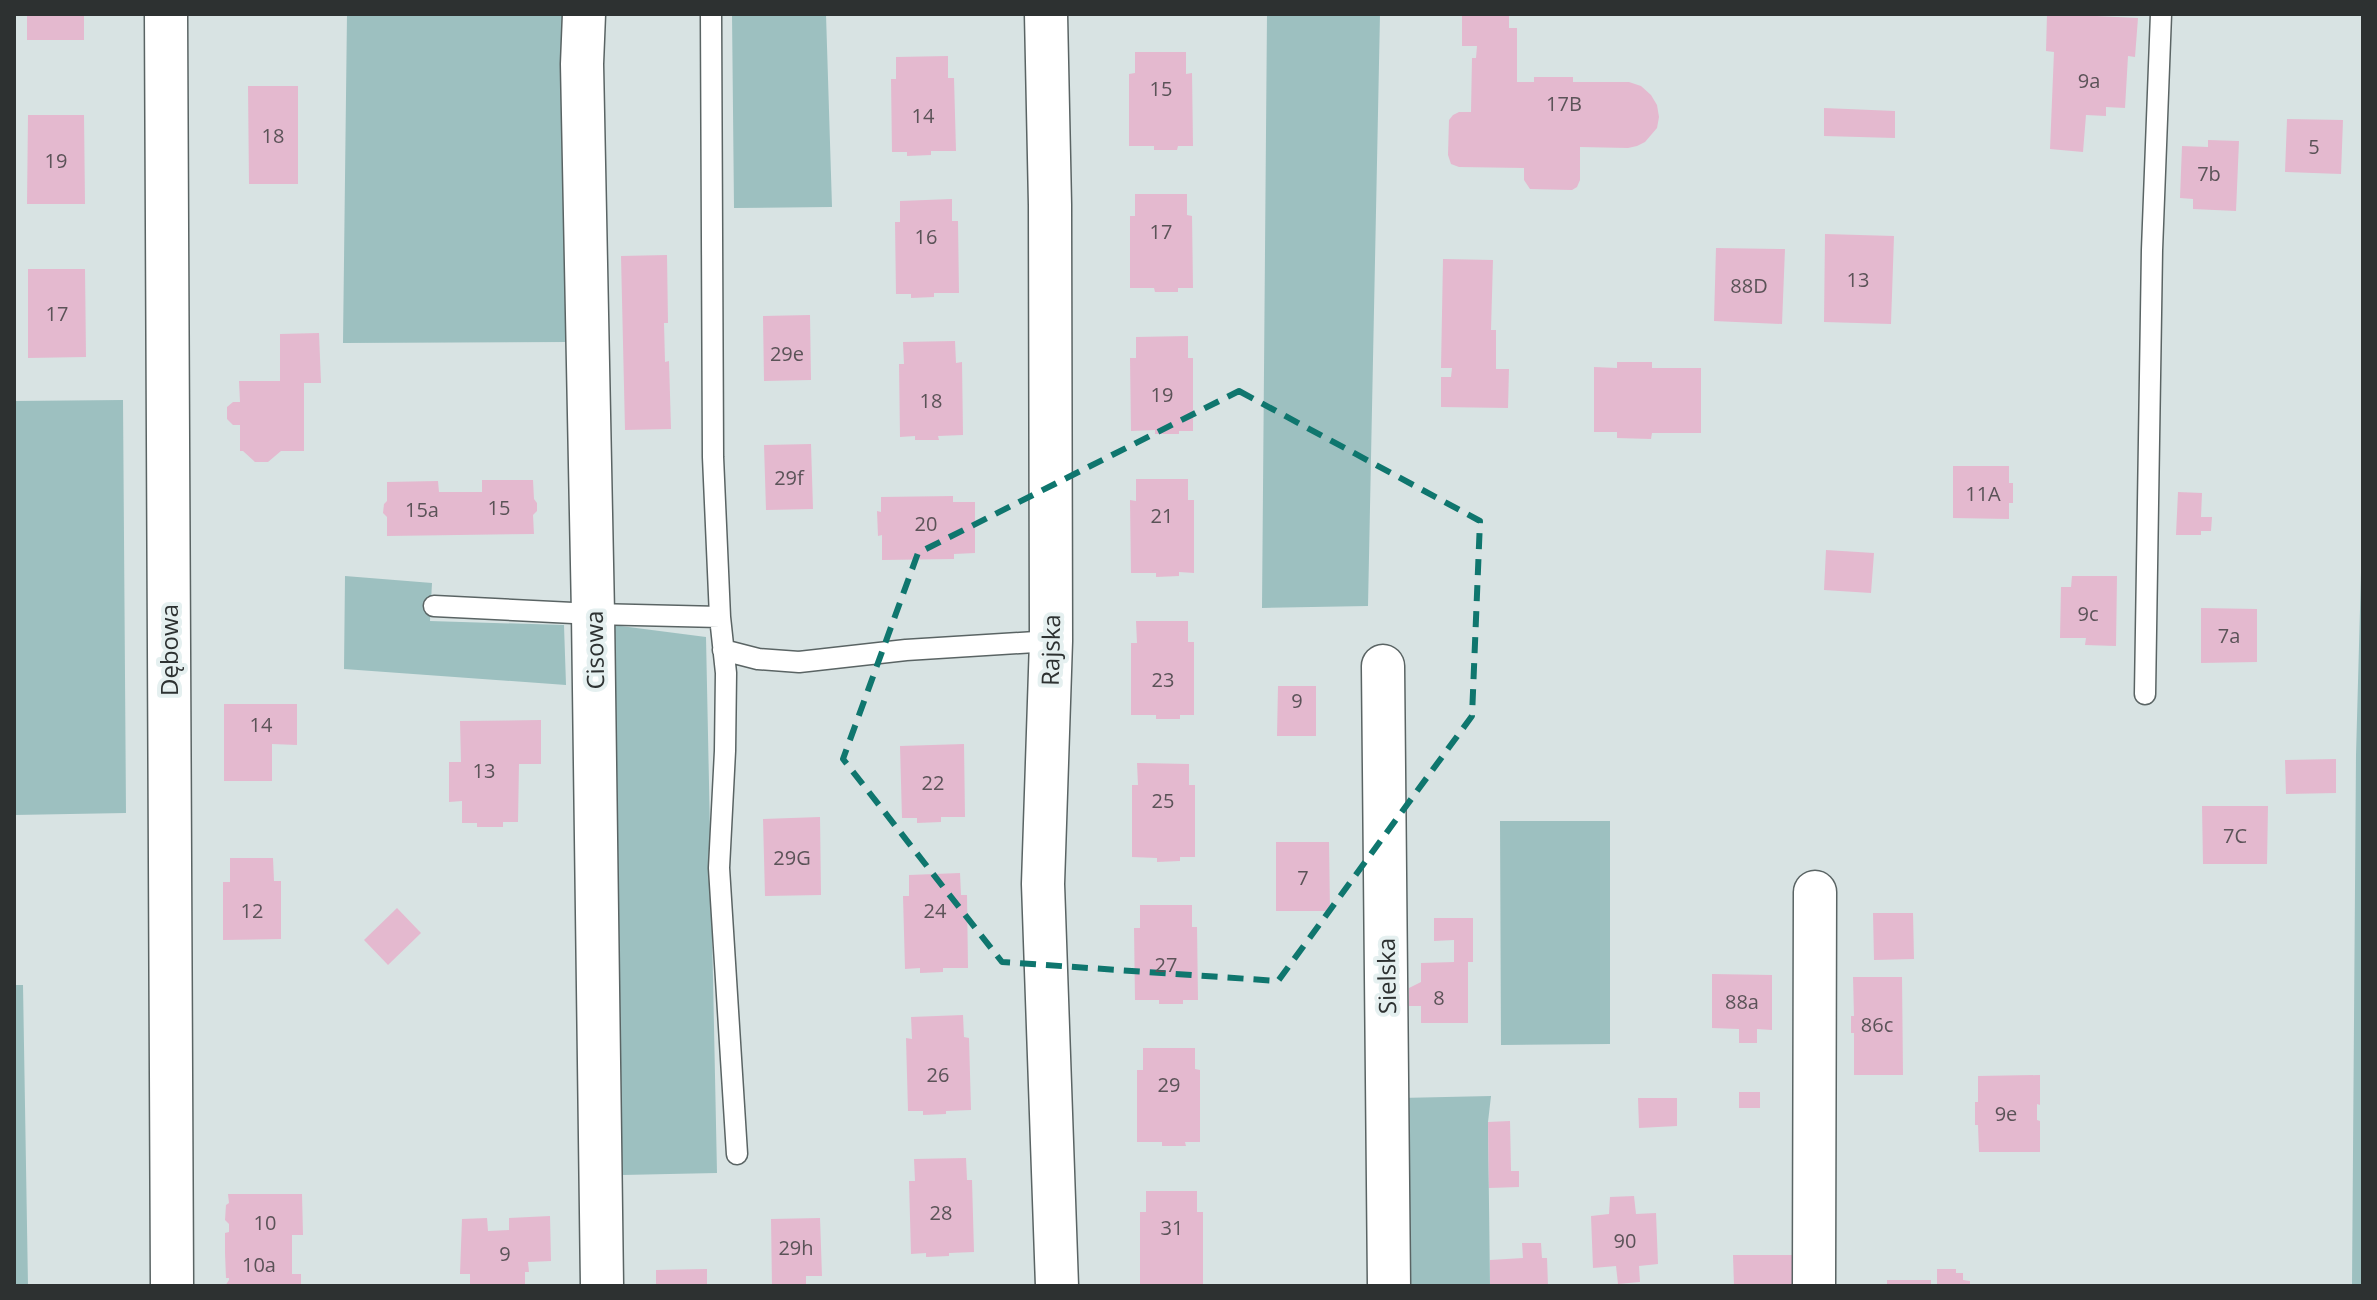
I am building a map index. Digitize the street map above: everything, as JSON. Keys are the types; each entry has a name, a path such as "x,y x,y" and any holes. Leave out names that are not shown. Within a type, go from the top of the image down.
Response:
{"street":[{"name":"Dębowa","path":"166,14 172,1286"},
{"name":"Cisowa","path":"584,14 582,64 602,1286"},
{"name":"Rajska","path":"1046,14 1050,205 1051,641 1043,884 1057,1286"},
{"name":"Sielska","path":"1383,666 1389,1286"},
{"path":"1814,1286 1815,892"}],"lane":[{"path":"711,14 713,457 720,617 726,673 719,868 737,1154"},
{"path":"2145,694 2152,250 2161,14"},
{"path":"434,606 720,617"},
{"path":"723,650 758,659 799,662 906,650 1051,641"}],"highlighted area":[{"path":"1239,391 1480,521 1472,716 1278,981 1002,962 843,759 918,553"}],"shaded area":[{"path":"347,14 568,14 569,342 343,343"},
{"path":"732,14 826,14 832,207 734,208"},
{"path":"1267,14 1380,14 1368,606 1262,608"},
{"path":"123,400 126,813 14,815 14,401"},
{"path":"2363,500 2363,1286 2352,1286 2356,755"},
{"path":"345,576 432,583 430,621 564,625 566,685 344,669"},
{"path":"613,625 706,637 717,1173 622,1175"},
{"path":"1500,821 1610,821 1610,1044 1501,1045"},
{"path":"14,985 23,985 28,1286 14,1286"},
{"path":"1491,1096 1488,1122 1490,1286 1403,1286 1400,1098"}],"building":[{"path":"27,14 84,14 84,40 27,40"},
{"path":"1462,14 1509,14 1509,28 1517,28 1517,82 1534,82 1534,77 1573,77 1573,82 1629,82 1641,86 1651,95 1657,105 1657,128 1637,146 1580,147 1580,180 1572,190 1530,189 1524,180 1524,168 1459,167 1451,164 1448,155 1449,120 1459,112 1471,112 1472,58 1476,58 1477,46 1462,46"},
{"path":"2047,14 2138,18 2135,57 2128,56 2125,108 2106,107 2106,116 2086,115 2083,152 2050,149 2054,52 2046,51"},
{"path":"1135,52 1186,52 1186,74 1192,73 1193,146 1154,150 1154,146 1129,146 1129,74 1135,73"},
{"path":"948,56 948,78 954,78 956,151 931,151 931,155 907,156 907,152 892,152 891,79 896,79 896,57"},
{"path":"248,86 298,86 298,184 249,184"},
{"path":"1824,108 1895,111 1895,138 1824,136"},
{"path":"28,115 84,115 85,204 27,204"},
{"path":"2287,119 2343,120 2341,174 2285,172"},
{"path":"2208,140 2239,141 2236,211 2193,209 2193,199 2180,198 2182,146 2208,147"},
{"path":"1135,194 1187,194 1187,215 1192,216 1193,288 1178,288 1178,292 1155,292 1154,288 1130,288 1130,216 1135,216"},
{"path":"952,199 952,221 958,221 959,293 934,293 934,297 911,298 911,294 896,294 895,222 900,222 900,201"},
{"path":"1825,234 1894,236 1891,324 1824,322"},
{"path":"1716,248 1785,249 1782,324 1714,321"},
{"path":"667,255 668,323 664,323 665,362 669,361 671,429 625,430 621,256"},
{"path":"1443,259 1493,260 1491,330 1496,330 1496,369 1509,369 1508,408 1441,407 1441,377 1451,377 1452,368 1441,368"},
{"path":"28,269 85,269 86,357 28,358"},
{"path":"810,315 811,380 764,381 763,316"},
{"path":"319,333 321,383 304,383 304,451 281,451 268,462 255,462 240,451 240,425 233,425 227,419 227,407 233,402 240,402 239,381 280,381 280,334"},
{"path":"1188,336 1188,358 1193,358 1193,431 1155,434 1155,430 1131,431 1130,358 1136,358 1136,337"},
{"path":"955,341 956,363 962,362 963,435 938,436 939,440 900,437 899,364 904,364 903,342"},
{"path":"1617,362 1652,362 1652,368 1701,368 1701,433 1652,433 1651,439 1617,438 1617,432 1594,432 1594,367 1617,368"},
{"path":"811,444 813,509 766,510 764,445"},
{"path":"1953,466 2009,466 2013,503 2009,503 2009,519 1953,518"},
{"path":"1136,479 1188,479 1188,500 1194,500 1194,573 1179,572 1179,576 1156,577 1156,573 1131,573 1130,500 1136,501"},
{"path":"482,480 533,480 537,503 537,511 533,515 534,534 387,536 387,517 383,513 387,501 387,482 438,481 439,492 482,492"},
{"path":"2178,492 2202,493 2201,517 2212,517 2211,531 2201,531 2201,535 2176,535"},
{"path":"953,496 953,502 975,502 975,553 954,554 954,559 882,560 882,535 878,536 877,511 881,512 881,497"},
{"path":"1826,550 1874,553 1871,593 1824,590"},
{"path":"2072,576 2117,576 2116,646 2085,645 2086,638 2060,638 2061,587 2071,587"},
{"path":"2201,608 2257,609 2257,662 2201,663"},
{"path":"1136,621 1188,621 1188,642 1194,642 1194,715 1180,715 1180,719 1156,719 1156,715 1131,715 1131,643 1137,643"},
{"path":"1278,686 1316,686 1316,736 1277,736"},
{"path":"224,704 297,704 297,745 272,744 272,781 224,781"},
{"path":"541,720 541,764 519,764 518,822 503,822 503,827 477,827 477,823 462,823 462,801 449,802 449,762 461,762 460,721"},
{"path":"964,744 965,817 941,817 941,822 917,823 917,818 902,818 900,746"},
{"path":"2336,759 2336,793 2286,794 2285,760"},
{"path":"1137,763 1189,764 1189,785 1195,785 1195,857 1157,862 1157,858 1132,857 1132,785 1138,785"},
{"path":"2202,806 2268,806 2267,864 2203,864"},
{"path":"820,817 821,895 765,896 763,819"},
{"path":"1276,842 1329,842 1330,911 1276,911"},
{"path":"230,858 273,858 274,881 281,881 281,939 223,940 223,882 230,882"},
{"path":"960,873 961,895 967,895 968,968 943,968 943,972 920,973 920,968 905,969 903,896 909,896 909,875"},
{"path":"1140,905 1192,905 1192,927 1197,927 1198,1000 1183,1000 1183,1004 1159,1004 1159,1000 1135,1000 1134,928 1140,928"},
{"path":"397,908 421,933 388,965 364,940"},
{"path":"1873,913 1913,913 1914,959 1874,960"},
{"path":"1434,918 1473,918 1473,962 1468,962 1468,1023 1421,1023 1421,1006 1409,1006 1409,988 1421,982 1421,963 1454,962 1454,940 1434,941"},
{"path":"1712,974 1772,975 1772,1030 1757,1029 1757,1043 1739,1043 1739,1029 1712,1028"},
{"path":"1853,977 1902,977 1903,1075 1854,1075 1854,1033 1851,1033"},
{"path":"963,1015 964,1037 969,1038 971,1110 923,1115 923,1111 908,1111 906,1038 912,1039 911,1017"},
{"path":"1143,1048 1195,1048 1195,1069 1200,1070 1200,1142 1185,1142 1186,1146 1162,1146 1162,1142 1137,1142 1137,1070 1143,1070"},
{"path":"2040,1075 2037,1120 2040,1121 2040,1152 1979,1152 1978,1125 1975,1125 1978,1076"},
{"path":"1739,1092 1760,1092 1760,1108 1739,1108"},
{"path":"1638,1098 1677,1098 1677,1126 1639,1128"},
{"path":"1510,1121 1511,1171 1519,1171 1519,1187 1489,1188 1488,1122"},
{"path":"966,1158 967,1180 972,1180 974,1252 926,1257 926,1253 911,1254 909,1181 915,1181 914,1159"},
{"path":"1146,1191 1197,1191 1197,1212 1203,1212 1203,1285 1140,1284 1140,1212 1146,1212"},
{"path":"228,1194 302,1194 303,1235 292,1235 292,1274 301,1274 301,1286 225,1286 229,1280 226,1278 225,1253 225,1233 229,1232 229,1224 225,1220"},
{"path":"1634,1196 1636,1214 1656,1213 1658,1264 1639,1266 1640,1282 1618,1284 1616,1266 1593,1268 1591,1216 1609,1214 1610,1197"},
{"path":"550,1216 551,1261 528,1262 525,1286 470,1286 470,1274 460,1274 462,1219 487,1218 488,1231 509,1230 509,1218"},
{"path":"820,1218 822,1276 806,1276 806,1286 772,1286 771,1219"},
{"path":"1522,1243 1541,1243 1542,1258 1547,1258 1548,1286 1490,1286 1490,1260 1523,1258"},
{"path":"1733,1255 1799,1255 1799,1286 1734,1286"},
{"path":"707,1269 707,1286 656,1286 656,1270"},
{"path":"1937,1269 1956,1269 1956,1273 1963,1273 1963,1280 1970,1281 1970,1286 1937,1286"},
{"path":"1887,1280 1931,1280 1931,1286 1887,1286"}]}
